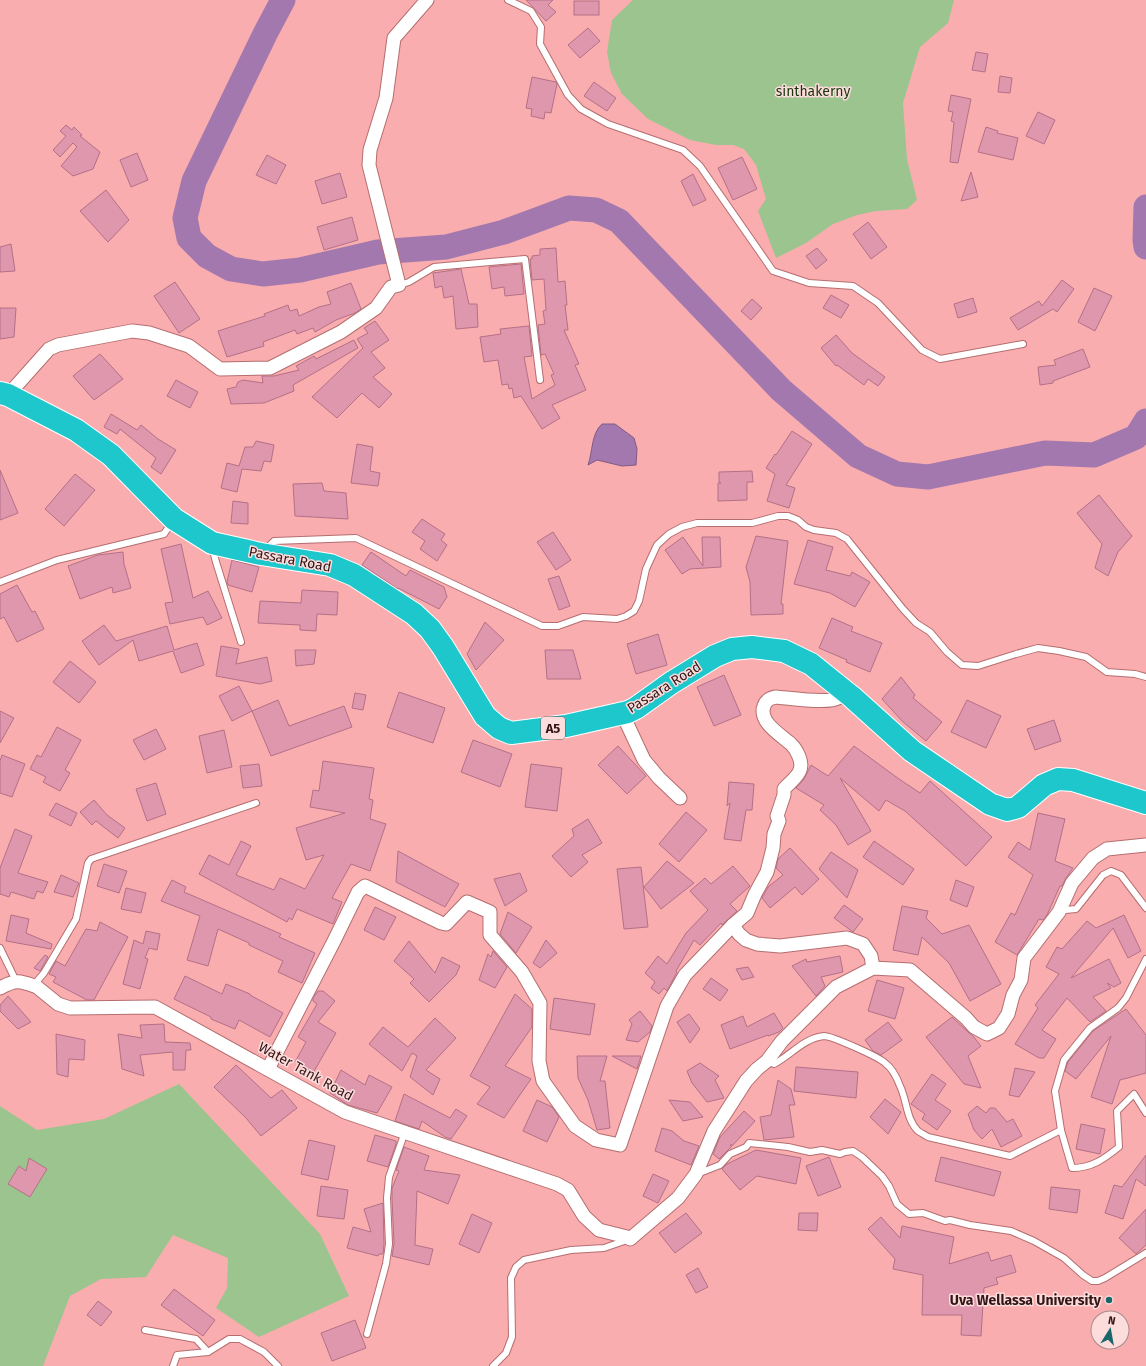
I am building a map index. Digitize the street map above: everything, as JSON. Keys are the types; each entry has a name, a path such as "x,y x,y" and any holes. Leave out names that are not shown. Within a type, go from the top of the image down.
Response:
{"highway":[{"name":"Passara Road","path":"4,394 76,430 111,455 174,519 212,543 261,554 330,565 354,575 414,614 430,629 485,716 499,728 511,733 566,726 622,713 636,708 671,683 715,656 732,649 752,647 784,651 811,664 912,751 990,804 1008,810 1018,807 1044,785 1058,779 1073,780 1146,803"}],"street":[{"path":"4,394 49,349 58,345 132,331 149,333 189,346 220,369 270,368 340,332 376,308 391,287 399,285 369,165 370,150 386,98 394,38 427,0"},
{"path":"268,1069 358,892 365,886 441,923 446,924 467,902 490,912 490,936 522,972 540,1003 539,1061 543,1081 575,1126 596,1140 620,1145 667,1006 685,975 733,925 747,913 767,872 773,848 774,834 779,821 777,816 784,795 784,789 797,775 800,769 800,760 792,745 766,721 763,714 763,708 766,701 771,698 837,699 841,696 843,690"},
{"path":"622,713 644,760 680,798"},
{"path":"631,1238 678,1198 696,1174 714,1131 746,1081 767,1061 782,1040 836,987 873,968 910,970 966,1018 974,1027 987,1034 999,1028 1008,1014 1013,995 1022,980 1024,958 1059,912 1072,883 1093,858 1107,849 1146,845"},
{"path":"733,925 738,934 746,940 757,944 780,946 847,938 864,944 871,956 873,968"},
{"path":"0,988 16,981"},
{"name":"Water Tank Road","path":"16,981 37,987 58,1004 70,1008 155,1007 345,1112 557,1184 568,1190 584,1216 599,1230 631,1238"}],"lane":[{"path":"508,0 531,11 541,27 540,44 568,95 581,109 608,124 683,150 700,166 773,271 809,283 853,286 878,303 922,350 940,359 1023,344"},
{"path":"399,285 409,282 434,267 525,259 540,380"},
{"path":"261,554 274,541 356,538 542,626 558,626 584,617 617,620 634,610 642,588 646,569 657,545 669,534 682,526 697,523 752,523 778,516 788,516 798,520 806,527 814,530 836,533 847,539 903,609 916,623 930,632 947,652 962,665 978,666 1038,648 1086,657 1107,672 1135,674 1146,677"},
{"path":"0,582 57,560 164,534 174,519"},
{"path":"212,543 216,562 241,642"},
{"path":"33,986 44,973 76,919 90,859 256,803"},
{"path":"1059,912 1076,909 1103,875 1111,871 1121,875 1146,908"},
{"path":"0,948 16,981"},
{"path":"1146,959 1126,998 1118,1008 1090,1028 1064,1060 1055,1091 1061,1130 1072,1168 1083,1168 1103,1160 1119,1147 1117,1111 1134,1094 1146,1113"},
{"path":"767,1061 774,1064 807,1041 825,1036 860,1049 886,1063 901,1086 912,1122 918,1131 928,1137 1010,1156 1061,1130"},
{"path":"367,1334 386,1264 389,1244 387,1198 389,1177 405,1132"},
{"path":"696,1174 720,1165 730,1154 746,1147 749,1143 788,1147 810,1152 822,1150 840,1154 854,1151 882,1176 889,1186 897,1204 909,1214 924,1213 945,1221 950,1220 970,1225 1012,1231 1034,1241 1064,1258 1092,1281 1098,1281 1105,1278 1146,1253"},
{"path":"493,1366 506,1353 512,1337 511,1278 516,1267 524,1260 571,1250 604,1248 631,1238"},
{"path":"145,1330 196,1340 208,1352"},
{"path":"173,1366 176,1355 208,1352 229,1338 240,1339 264,1352 278,1366"}],"green space":[{"name":"sinthakerny","path":"633,0 954,0 948,23 920,47 903,103 907,159 917,200 907,209 876,211 857,215 833,224 806,243 776,258 758,211 766,199 756,165 744,149 733,145 716,145 690,140 648,119 622,94 611,73 607,52 612,20"},
{"path":"179,1084 320,1234 349,1296 259,1337 216,1308 227,1288 228,1258 173,1235 146,1277 101,1279 70,1296 43,1366 0,1366 0,1106 37,1130 104,1119"}],"shaded area":[{"path":"602,424 615,424 634,438 637,449 636,465 622,466 597,460 588,465 594,438 598,428"}],"building":[{"path":"526,0 553,0 548,5 556,12 546,21"},
{"path":"574,1 599,1 599,15 574,15"},
{"path":"588,28 600,41 580,58 568,45"},
{"path":"976,52 988,54 985,72 972,70"},
{"path":"1000,76 1012,78 1010,93 998,92"},
{"path":"532,77 556,82 557,84 551,113 545,112 544,119 531,116 532,109 526,108"},
{"path":"594,82 616,98 607,111 584,96"},
{"path":"951,95 971,99 958,163 950,162 954,122 951,121 953,112 948,111"},
{"path":"1038,112 1055,120 1044,144 1026,136"},
{"path":"66,125 72,130 74,127 82,135 80,136 100,152 93,169 73,176 61,166 77,147 73,143 60,157 53,150 66,136 60,131"},
{"path":"986,127 998,131 997,133 1018,138 1013,160 978,152"},
{"path":"137,153 148,180 131,187 120,160"},
{"path":"267,155 286,165 276,184 256,175"},
{"path":"742,157 757,189 733,200 718,168"},
{"path":"971,172 978,197 961,201"},
{"path":"340,173 347,197 322,204 315,181"},
{"path":"693,174 706,200 693,206 681,181"},
{"path":"106,190 129,220 108,242 80,211"},
{"path":"352,217 358,240 324,250 317,227"},
{"path":"868,222 887,247 871,259 853,234"},
{"path":"11,244 15,271 0,272 0,247"},
{"path":"556,248 558,282 565,281 567,305 565,305 568,330 564,330 579,364 575,365 586,390 552,405 560,418 542,429 521,396 514,398 512,388 509,389 508,384 502,385 498,360 484,362 480,337 501,334 500,329 529,326 532,356 524,357 532,399 555,385 551,375 554,374 545,354 541,355 538,325 545,324 543,311 546,310 544,279 532,280 530,259 532,259 532,256 540,255 540,249"},
{"path":"817,248 827,260 816,269 806,256"},
{"path":"521,264 524,294 505,296 504,287 492,289 489,267"},
{"path":"461,269 469,304 477,304 478,327 456,329 453,296 444,298 442,286 435,288 433,273"},
{"path":"1062,280 1074,289 1057,312 1053,309 1018,330 1010,318 1039,301 1042,306"},
{"path":"175,282 200,319 179,333 154,296"},
{"path":"351,283 361,309 355,313 336,320 315,332 313,328 297,334 295,330 263,342 264,346 227,357 218,331 265,316 264,314 288,305 290,311 297,309 299,316 319,307 331,304 327,292"},
{"path":"1094,288 1112,296 1095,331 1078,322"},
{"path":"831,295 849,305 841,318 823,308"},
{"path":"973,298 977,312 958,318 954,304"},
{"path":"752,299 762,308 751,320 741,311"},
{"path":"0,308 16,308 14,337 0,339"},
{"path":"375,321 389,340 371,352 385,368 373,377 392,394 379,408 362,393 337,418 312,397 363,348 357,339 368,333 364,328"},
{"path":"836,335 852,353 885,377 878,386 868,379 864,385 837,365 836,366 821,348"},
{"path":"354,340 358,348 293,385 294,391 264,403 231,404 227,389 236,387 238,382 243,380 263,383 262,376 274,376 299,370 296,366 314,356 316,359"},
{"path":"1083,349 1090,367 1053,381 1053,383 1040,385 1038,367 1056,365 1054,360"},
{"path":"100,354 123,379 94,400 73,376"},
{"path":"176,380 198,392 190,408 167,396"},
{"path":"111,414 137,430 141,425 158,439 176,450 161,474 151,467 156,458 120,429 117,434 104,427"},
{"path":"792,431 812,444 786,485 795,488 789,508 767,501 775,474 766,468"},
{"path":"256,441 274,445 271,462 264,461 261,471 242,469 237,492 221,488 227,463 239,466 245,447 253,447"},
{"path":"357,444 373,447 370,471 380,473 378,486 351,483"},
{"path":"0,470 18,513 0,520"},
{"path":"752,471 753,482 747,482 747,500 718,501 718,483 721,483 719,482 719,472"},
{"path":"75,474 95,490 64,526 45,509"},
{"path":"322,483 324,491 346,493 348,519 295,516 293,484"},
{"path":"1099,495 1132,536 1118,552 1108,576 1095,568 1102,544 1077,513"},
{"path":"233,501 248,503 248,524 231,523"},
{"path":"422,519 445,534 441,540 447,545 437,561 420,549 425,541 412,532"},
{"path":"553,532 571,560 556,570 537,542"},
{"path":"756,536 788,541 781,604 783,604 783,614 751,615 750,582 746,567"},
{"path":"683,537 703,566 702,537 720,537 721,567 690,569 682,574 665,550"},
{"path":"808,540 833,547 826,570 850,576 852,572 870,582 855,607 830,593 794,584"},
{"path":"181,544 193,598 208,591 222,618 207,625 203,617 170,624 165,603 173,602 161,549"},
{"path":"123,552 124,564 131,588 113,593 112,587 80,599 68,566 98,555"},
{"path":"371,552 406,576 410,570 444,587 447,597 439,609 398,589 362,565"},
{"path":"232,560 259,567 252,592 228,585 227,582"},
{"path":"559,576 570,606 559,610 548,579"},
{"path":"17,585 32,612 35,611 44,629 17,642 4,617 0,619 0,594"},
{"path":"302,590 338,592 337,615 317,614 316,631 300,630 300,625 258,623 260,601 301,603"},
{"path":"832,618 853,627 851,631 882,643 870,672 819,648"},
{"path":"485,622 504,640 476,670 467,654"},
{"path":"104,625 116,641 167,626 174,650 197,643 204,665 181,673 173,651 139,661 133,640 99,665 82,641"},
{"path":"658,634 667,665 636,674 627,644"},
{"path":"221,646 239,649 236,664 267,657 272,681 260,684 216,676"},
{"path":"295,650 316,650 314,664 296,666"},
{"path":"545,650 573,650 581,679 547,679"},
{"path":"70,661 96,682 79,703 53,682"},
{"path":"724,675 741,715 714,726 697,687"},
{"path":"901,677 915,695 913,698 942,722 926,741 902,721 882,699"},
{"path":"239,686 252,711 232,721 219,696"},
{"path":"399,692 445,708 433,743 387,727"},
{"path":"355,693 366,695 363,710 352,708"},
{"path":"278,700 289,726 344,706 352,727 271,756 252,711"},
{"path":"967,700 1001,716 986,748 951,732"},
{"path":"0,711 14,718 0,743"},
{"path":"1054,720 1061,741 1035,750 1027,729"},
{"path":"57,727 81,740 65,770 70,773 60,791 43,782 46,777 30,769 37,755 41,757"},
{"path":"156,729 166,749 144,760 133,740"},
{"path":"224,730 232,767 207,773 199,736"},
{"path":"473,740 512,754 500,787 461,772"},
{"path":"618,746 646,776 627,794 598,765"},
{"path":"854,746 920,793 930,781 992,837 966,866 905,811 886,800 879,811 840,778 871,831 848,845 836,825 820,810 824,805 796,788 804,779 811,765 828,776"},
{"path":"2,755 25,764 12,797 0,793 0,761"},
{"path":"323,761 374,768 369,799 373,800 370,819 386,824 370,871 351,864 332,898 342,902 333,924 297,909 292,920 289,918 287,922 199,874 209,855 229,865 241,841 251,846 236,875 274,890 280,878 305,889 324,855 306,860 296,828 345,813 310,807 313,790 319,791"},
{"path":"259,764 262,786 243,788 240,766"},
{"path":"531,764 562,768 557,811 525,807"},
{"path":"729,782 754,784 752,810 746,810 741,841 724,839 730,803 727,806"},
{"path":"156,783 166,814 147,821 136,789"},
{"path":"94,800 107,815 125,828 118,838 96,821 92,825 80,812"},
{"path":"56,803 77,813 71,826 49,815"},
{"path":"686,812 707,830 679,862 659,844"},
{"path":"1038,813 1065,819 1055,861 1073,868 1062,886 1060,886 1047,915 1043,920 1039,919 1017,955 995,942 1011,913 1015,915 1033,875 1008,857 1018,842 1030,850"},
{"path":"588,819 602,843 582,855 588,862 571,877 552,856 574,836 572,829"},
{"path":"15,829 32,836 18,873 48,882 43,893 37,891 34,899 11,892 9,897 0,894 0,868"},
{"path":"874,841 914,869 903,885 863,857"},
{"path":"790,848 819,879 802,895 795,887 770,908 762,898 768,887 783,875 776,868 778,859"},
{"path":"398,851 459,884 445,907 396,882"},
{"path":"831,852 858,870 847,898 819,869"},
{"path":"667,861 694,883 661,909 644,887"},
{"path":"104,864 127,871 119,893 97,886"},
{"path":"733,866 750,886 730,904 737,911 722,925 721,923 700,945 694,940 676,971 677,972 667,991 664,988 659,994 651,988 655,982 645,973 658,956 667,964 686,933 708,910 690,891 705,878 711,884"},
{"path":"641,867 648,927 624,929 617,869"},
{"path":"520,873 527,891 505,906 494,879"},
{"path":"61,875 79,883 73,897 54,892"},
{"path":"172,880 186,887 184,892 281,934 279,937 315,953 302,983 278,972 283,961 218,929 208,966 187,960 200,916 161,901"},
{"path":"956,880 974,887 967,907 950,900"},
{"path":"126,888 146,893 141,913 121,909"},
{"path":"844,905 863,919 853,932 834,918"},
{"path":"902,906 928,911 926,918 942,934 969,925 1001,984 970,1001 949,963 922,937 918,955 893,950"},
{"path":"375,907 396,917 384,940 364,930"},
{"path":"508,912 532,927 516,953 500,934"},
{"path":"11,915 29,919 26,933 52,944 51,949 6,941"},
{"path":"1124,915 1141,951 1128,958 1113,928 1071,978 1109,959 1121,983 1114,987 1107,983 1111,988 1093,997 1106,1011 1090,1022 1067,998 1042,1030 1056,1039 1044,1058 1039,1058 1015,1044 1038,1008 1035,1005 1059,974 1046,967 1057,947 1062,949 1087,921 1096,928"},
{"path":"100,922 128,937 94,1000 87,1000 53,982 56,977 49,974 56,961 65,966 86,929 97,931"},
{"path":"146,931 160,934 157,950 149,948 145,958 148,959 140,989 123,984 134,940 143,944"},
{"path":"546,940 557,953 540,968 533,963"},
{"path":"409,941 435,973 442,957 460,966 456,975 429,1002 410,983 414,979 394,961"},
{"path":"493,951 507,967 495,988 479,980 488,954 491,957"},
{"path":"45,955 48,957 40,971 34,968"},
{"path":"840,956 843,972 821,977 825,986 816,996 792,966 806,959 807,962"},
{"path":"748,967 754,977 742,980 736,969"},
{"path":"185,976 222,994 226,984 250,994 283,1013 270,1037 239,1020 235,1029 211,1019 211,1017 174,999"},
{"path":"711,978 728,990 720,1001 703,989"},
{"path":"877,980 904,988 895,1019 868,1011"},
{"path":"318,991 323,991 335,1001 318,1022 336,1033 313,1073 295,1062 306,1042 298,1037 317,1004 313,1001 313,998"},
{"path":"515,994 532,1009 532,1027 505,1066 531,1079 504,1118 477,1104 490,1087 470,1076"},
{"path":"8,996 31,1022 18,1029 0,1011 0,1005"},
{"path":"554,998 595,1004 590,1035 550,1029"},
{"path":"1126,1009 1146,1035 1146,1073 1120,1080 1112,1104 1091,1097 1111,1036 1076,1079 1065,1071 1068,1062 1093,1031"},
{"path":"640,1011 652,1026 650,1032 638,1042 626,1040 632,1024 629,1020"},
{"path":"774,1013 783,1028 779,1032 730,1049 721,1025 743,1016 747,1027"},
{"path":"689,1014 700,1029 690,1043 677,1022"},
{"path":"952,1017 973,1036 981,1046 968,1056 981,1088 964,1084 926,1037"},
{"path":"435,1018 456,1038 426,1070 440,1079 433,1095 410,1077 417,1056 412,1053 402,1071 369,1044 383,1027 408,1047"},
{"path":"888,1022 902,1040 881,1055 873,1051 865,1040"},
{"path":"164,1024 165,1042 190,1043 191,1050 186,1050 185,1070 173,1070 173,1052 140,1055 144,1076 122,1069 118,1034 142,1038 140,1025"},
{"path":"56,1034 85,1040 84,1060 69,1059 68,1077 57,1074"},
{"path":"577,1056 607,1056 600,1081 605,1081 610,1128 597,1130 588,1100 578,1078"},
{"path":"612,1056 641,1056 637,1069"},
{"path":"700,1063 719,1076 715,1080 724,1098 707,1102 692,1083 687,1071"},
{"path":"236,1065 271,1098 282,1090 297,1108 261,1136 246,1118 214,1087"},
{"path":"796,1067 858,1072 856,1098 794,1091"},
{"path":"1015,1068 1035,1072 1019,1097 1009,1095"},
{"path":"341,1070 365,1085 369,1075 392,1087 377,1113 348,1105 330,1093"},
{"path":"932,1074 946,1084 935,1100 951,1111 937,1130 922,1119 925,1114 911,1104"},
{"path":"778,1080 791,1089 795,1105 789,1105 794,1137 764,1140 760,1117 771,1115"},
{"path":"404,1094 450,1118 456,1109 467,1116 451,1139 445,1137 422,1121 419,1129 395,1121"},
{"path":"885,1099 901,1112 888,1134 870,1117"},
{"path":"537,1100 552,1107 559,1117 547,1142 523,1131"},
{"path":"669,1100 690,1102 703,1117 683,1121"},
{"path":"977,1106 986,1113 990,1108 995,1108 1007,1122 1013,1119 1022,1136 1001,1147 992,1129 982,1139 974,1130 968,1114"},
{"path":"744,1111 755,1121 733,1145 730,1145 732,1146 719,1159 713,1154 720,1137"},
{"path":"1081,1124 1105,1129 1100,1154 1076,1149"},
{"path":"662,1128 672,1131 684,1141 699,1146 691,1165 655,1151"},
{"path":"375,1135 396,1141 388,1167 367,1161"},
{"path":"309,1140 335,1146 328,1180 301,1174"},
{"path":"404,1147 429,1156 424,1170 460,1175 448,1204 417,1191 415,1245 433,1249 429,1265 392,1256 394,1244 392,1188 399,1171 396,1170"},
{"path":"756,1150 801,1158 796,1184 757,1176 740,1190 722,1169 727,1164"},
{"path":"1146,1155 1146,1186 1136,1179 1123,1219 1105,1213 1114,1185 1122,1187"},
{"path":"829,1157 841,1187 818,1196 806,1166"},
{"path":"941,1157 1001,1172 994,1196 935,1181"},
{"path":"29,1158 47,1169 30,1197 8,1184 19,1166 26,1171"},
{"path":"653,1174 669,1181 658,1203 643,1196"},
{"path":"321,1186 348,1190 344,1219 317,1216"},
{"path":"1051,1187 1080,1190 1077,1213 1049,1209"},
{"path":"383,1203 383,1254 379,1254 378,1256 347,1248 353,1227 371,1232 364,1209"},
{"path":"1146,1209 1146,1245 1136,1254 1119,1238"},
{"path":"686,1213 702,1233 675,1253 659,1233"},
{"path":"799,1213 818,1213 817,1231 798,1230"},
{"path":"472,1214 492,1223 479,1253 459,1244"},
{"path":"881,1217 900,1238 902,1226 954,1237 949,1264 988,1252 991,1261 1011,1255 1016,1272 996,1278 998,1284 984,1288 981,1336 961,1335 962,1315 922,1315 923,1275 893,1269 895,1259 868,1229"},
{"path":"698,1268 708,1287 696,1293 686,1275"},
{"path":"174,1289 215,1320 203,1336 161,1305"},
{"path":"98,1301 112,1312 101,1326 87,1315"},
{"path":"355,1320 366,1348 332,1361 321,1333"}],"waterway":[{"path":"283,0 194,181 185,218 189,238 207,256 231,269 263,274 300,270 378,252 446,247 504,232 569,208 596,210 619,221 781,390 858,456 897,474 928,477 1045,453 1094,455 1136,437 1146,421"},
{"path":"1146,207 1146,247"}],"place":[{"name":"Uva Wellassa University","path":"1109,1300"}]}
